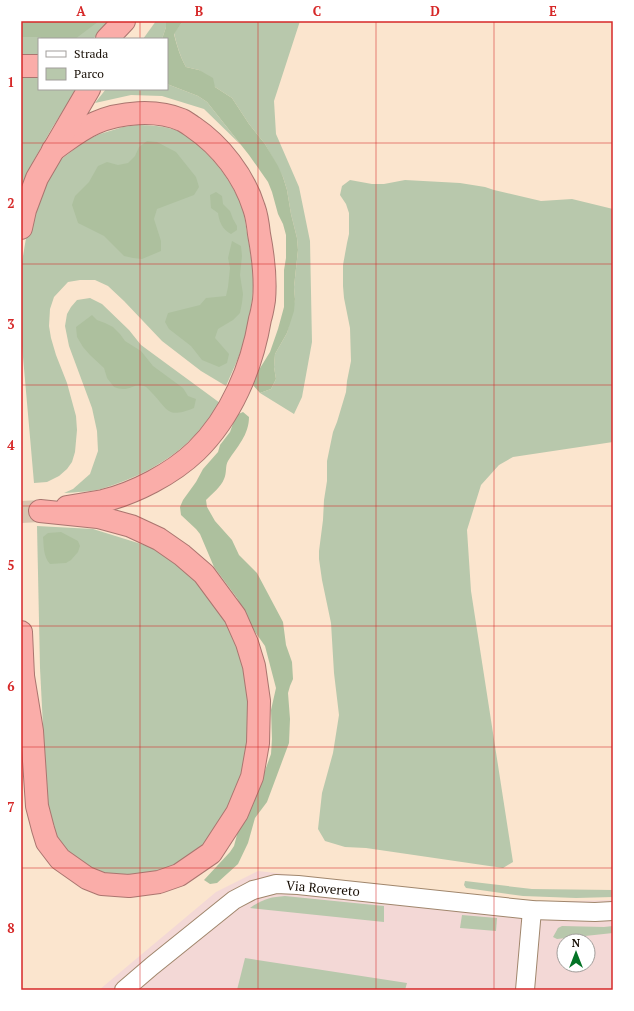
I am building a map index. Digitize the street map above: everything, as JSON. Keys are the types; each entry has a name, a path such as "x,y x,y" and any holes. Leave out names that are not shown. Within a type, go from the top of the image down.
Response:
{"highway":[{"path":"108,38 124,21"},
{"path":"121,38 131,21"},
{"path":"21,66 38,66"},
{"path":"21,228 25,210 37,178 88,90"},
{"path":"21,632 22,684 32,731 37,806 47,842 60,859 87,878 102,884 128,886 159,882 179,876 212,853 237,813 252,777 258,743 259,701 254,666 247,642 236,616 204,574 182,555 159,539 131,526 98,517 40,511 103,500 145,485 157,479 185,460 196,451 214,431 240,386 252,354 259,329 264,300 264,275 255,208 241,179 229,160 209,139 182,120 153,114 121,115 96,123 82,130 53,150"}],"street":[{"name":"Via Rovereto","path":"124,990 234,900 253,890 276,884 532,910 595,912 613,911"},
{"path":"525,990 532,910"}],"shaded area":[{"path":"258,871 532,902 613,900 613,990 99,990 216,892"}],"green space":[{"path":"21,21 111,21 94,38 38,38 38,57 21,56"},
{"path":"21,21 99,21 76,38 21,37"},
{"path":"156,21 166,21 166,27 162,38 144,38"},
{"path":"166,21 183,21 174,34 186,67 199,70 213,78 215,87 232,98 249,124 265,144 278,166 287,190 298,250 294,287 294,311 287,333 275,354 274,367 276,379 271,389 260,393 253,385 257,373 270,352 284,307 286,235 268,182 249,155 207,102 198,96 168,84 168,38 162,38 166,27"},
{"path":"183,21 300,21 274,101 276,134 299,187 310,241 312,342 302,397 294,414 260,393 271,389 276,379 274,367 275,354 287,333 295,299 294,287 298,250 287,190 283,177 265,144 249,124 232,98 215,87 199,70 186,67 179,51 174,33"},
{"path":"21,74 38,74 38,90 76,90 34,160 21,189"},
{"path":"168,84 198,96 207,102 241,145 204,109 162,96 131,95 95,103 105,90 168,90"},
{"path":"137,125 156,126 176,130 189,137 212,159 220,169 232,186 242,206 250,250 253,283 248,325 243,344 226,386 201,371 162,341 108,286 95,280 68,282 54,297 50,309 49,326 56,355 67,383 76,416 77,430 75,452 72,462 59,476 47,482 34,483 21,334 21,268 26,238 33,212 46,180 60,160 88,139 123,127"},
{"path":"147,141 157,142 176,152 196,177 199,187 194,195 157,209 154,219 161,241 161,251 142,259 124,256 104,236 78,223 72,205 75,196 89,182 98,166 107,162 118,165 128,163 135,156 139,147"},
{"path":"350,180 372,184 384,184 405,180 460,183 485,187 541,201 572,199 613,209 613,442 513,457 499,465 481,485 467,530 471,591 513,862 503,868 366,848 345,847 325,841 318,829 322,793 333,753 339,715 334,673 331,623 322,580 319,551 327,481 327,461 333,432 346,392 351,361 350,328 343,286 343,265 349,234 349,213 346,204 340,195 342,186"},
{"path":"216,192 222,196 223,204 230,211 237,226 237,230 231,234 222,225 219,220 218,213 211,208 210,195"},
{"path":"232,241 241,246 242,256 240,275 243,294 240,313 233,320 218,329 215,338 229,354 227,363 219,367 202,360 191,346 169,329 165,322 168,313 200,305 206,298 226,296 230,268 228,258"},
{"path":"90,298 102,304 129,330 141,345 220,403 192,438 178,451 147,471 101,489 64,493 73,489 90,474 98,451 97,431 92,408 69,346 65,326 67,314 77,300"},
{"path":"92,315 97,320 113,327 125,341 141,351 153,366 183,388 188,396 196,399 194,408 173,413 165,408 145,386 138,385 123,389 114,387 107,378 104,368 83,347 77,337 76,327"},
{"path":"243,412 249,417 245,435 228,461 223,482 206,500 207,507 215,521 232,540 239,555 257,573 283,622 286,645 292,662 293,679 288,693 290,719 289,743 267,802 255,818 248,843 238,864 217,883 210,884 204,880 234,846 238,831 258,790 271,754 271,710 276,688 265,646 253,629 237,598 214,567 200,534 181,515 180,507 203,469 218,452 220,445 230,432 236,415"},
{"path":"37,526 93,529 154,548 175,560 196,580 227,621 237,645 244,669 249,702 248,742 242,774 229,808 204,846 175,867 157,872 128,876 104,874 92,870 67,852 56,837 47,804 40,668"},
{"path":"61,532 78,541 80,546 78,552 66,563 50,564 45,555 43,537 48,533"},
{"path":"465,881 532,889 613,890 613,897 576,898 523,896 466,888 464,885"},
{"path":"285,896 384,906 384,922 250,908 267,899"},
{"path":"462,915 497,918 496,931 460,928"},
{"path":"562,926 613,926 613,933 596,935 596,933 556,933 556,938 553,937 558,928"},
{"path":"245,958 407,983 405,990 237,990"}],"tunnel":[{"path":"21,512 40,511"}]}
